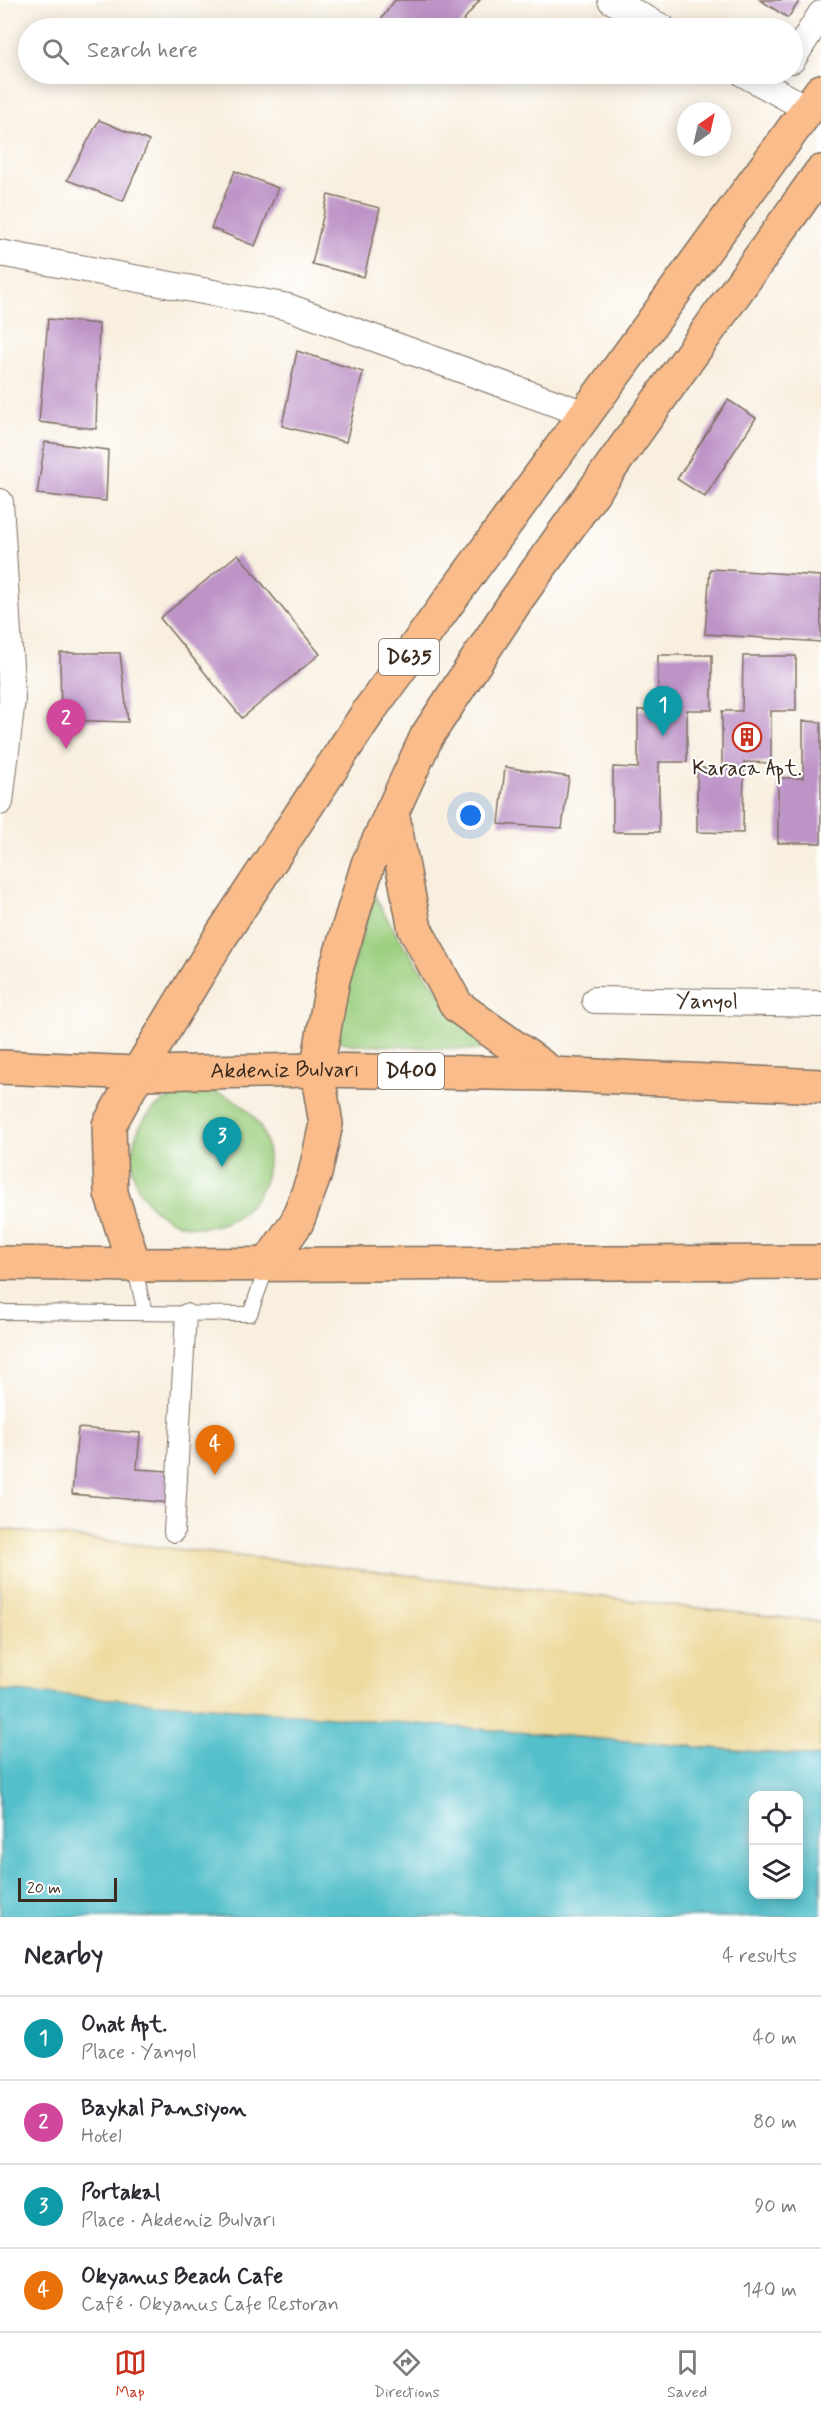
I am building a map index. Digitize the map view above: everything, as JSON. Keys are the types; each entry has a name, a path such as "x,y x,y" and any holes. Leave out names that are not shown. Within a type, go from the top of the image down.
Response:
{"highway":[{"name":"D635","path":"134,1266 111,1193 109,1125 138,1073 219,939 371,708 814,100"},
{"name":"D635","path":"268,1264 297,1222 315,1174 326,1124 317,1070 333,980 368,864 427,736 517,599 821,172"},
{"path":"392,812 415,929 458,1006 552,1074"},
{"name":"Akdeniz Bulvarı","path":"0,1067 138,1073 317,1070 552,1074 821,1086"},
{"path":"0,1263 134,1266 821,1262"}],"street":[{"path":"611,0 644,18"},
{"path":"803,43 821,14"},
{"path":"783,84 814,100"},
{"path":"0,253 288,307 585,414"},
{"path":"0,502 12,699 0,802"},
{"name":"Yanyol","path":"595,1000 821,1004"},
{"path":"174,1532 186,1314"}],"lane":[{"path":"0,1312 250,1314 268,1264"},
{"path":"134,1266 145,1313"}],"green space":[{"path":"374,894 408,951 476,1036 480,1050 351,1044 339,1041 342,1002"},
{"path":"200,1091 226,1096 238,1102 248,1111 257,1121 263,1133 268,1159 263,1185 257,1197 248,1207 238,1216 226,1222 200,1227 174,1222 162,1216 152,1207 143,1197 137,1185 132,1159 137,1133 143,1121 152,1111 162,1102 174,1096"}],"sand":[{"path":"0,1529 821,1622 821,1757 0,1690"}],"water":[{"path":"0,1690 821,1757 821,1917 0,1917"}],"building":[{"path":"395,0 480,0 465,18 382,18"},
{"path":"760,0 800,0 788,18"},
{"path":"99,120 149,141 123,201 67,180"},
{"path":"235,171 278,188 255,246 211,228"},
{"path":"328,195 380,208 364,277 312,264"},
{"path":"48,319 99,324 96,429 39,422"},
{"path":"297,351 363,372 346,442 282,426"},
{"path":"728,400 756,418 705,497 677,479"},
{"path":"45,442 108,450 106,501 37,494"},
{"path":"238,554 320,654 242,718 160,618"},
{"path":"710,569 821,576 821,642 705,634"},
{"path":"60,653 120,653 128,722 61,720"},
{"path":"658,655 712,655 712,710 687,710 687,762 659,762 659,832 613,832 613,767 638,768 638,710 658,710"},
{"name":"Karaca Apt.","path":"743,656 796,656 796,711 771,711 771,763 744,762 743,833 697,832 697,768 722,768 722,711 742,711"},
{"path":"803,721 821,722 821,843 778,843 778,778 803,778"},
{"path":"505,767 569,777 562,828 499,824"},
{"path":"78,1428 140,1433 137,1469 184,1472 181,1504 72,1494"}],"place":[{"name":"Onat Apt.","path":"663,736"},
{"name":"Karaca Apt.","path":"747,737"},
{"name":"Baykal Pansiyon","path":"66,749"},
{"name":"Portakal","path":"222,1167"},
{"name":"Okyanus Beach Cafe","path":"215,1475"}]}
